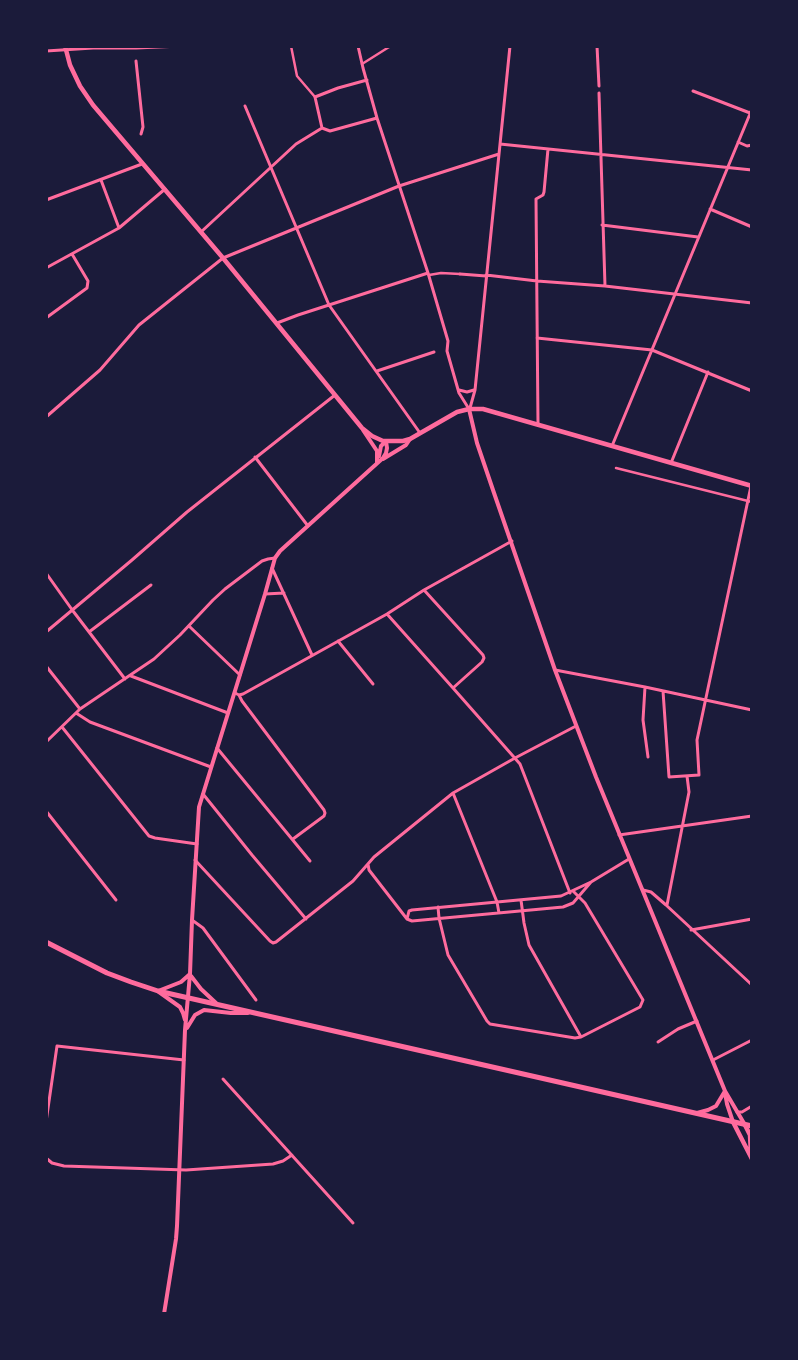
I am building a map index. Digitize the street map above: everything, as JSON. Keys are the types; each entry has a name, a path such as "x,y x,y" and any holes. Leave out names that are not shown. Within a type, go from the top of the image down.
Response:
{"main road":[{"path":"65,48 70,65 80,86 93,105 224,258 362,428 372,436 386,441 403,442 457,412 470,409 490,410 751,486"},
{"path":"46,942 107,972 158,991 752,1126"},
{"path":"733,1122 751,1158"},
{"path":"745,1125 750,1135 751,1158"}],"street":[{"path":"71,46 73,48 98,46"},
{"path":"46,51 65,48 117,47 136,50 181,46"},
{"path":"290,46 297,76 314,97 322,128"},
{"path":"358,46 377,118 429,274 448,340 447,350 461,397 470,409 477,443 555,670 619,835 725,1091 745,1125"},
{"path":"362,66 393,46"},
{"path":"470,409 475,390 510,46"},
{"path":"597,46 598,86"},
{"path":"136,61 144,127 141,134"},
{"path":"314,97 367,80"},
{"path":"694,91 750,113"},
{"path":"599,93 605,286"},
{"path":"245,106 272,166 329,305 421,433"},
{"path":"612,446 752,109"},
{"path":"200,232 296,144 322,128 330,130 377,118"},
{"path":"738,142 752,146"},
{"path":"500,144 752,170"},
{"path":"538,424 536,199 544,192 548,149"},
{"path":"46,417 100,370 140,325 224,258 399,186 499,154"},
{"path":"46,200 142,164"},
{"path":"101,180 119,228"},
{"path":"46,268 119,228 166,189"},
{"path":"710,209 752,227"},
{"path":"602,225 699,237"},
{"path":"46,318 87,288 88,281 72,254"},
{"path":"277,323 329,305 441,272 605,286 752,303"},
{"path":"537,338 652,350 752,391"},
{"path":"442,349 448,347"},
{"path":"377,371 434,352"},
{"path":"671,463 708,372"},
{"path":"459,390 467,392 475,390"},
{"path":"46,632 254,457 335,395"},
{"path":"362,428 377,451 377,463"},
{"path":"164,1314 176,1239 185,1030 190,974 198,814 203,794 228,713 237,694 240,676 275,558 280,551 377,463 406,445 410,439"},
{"path":"377,463 381,446 386,441"},
{"path":"254,457 308,526"},
{"path":"616,468 750,501"},
{"path":"664,691 670,777 699,775 697,740 750,501 751,486"},
{"path":"237,694 387,614 424,590 512,541"},
{"path":"46,742 80,709 154,659 225,589 262,561 275,558"},
{"path":"272,568 312,655"},
{"path":"46,573 125,679"},
{"path":"89,632 151,585"},
{"path":"424,590 484,658 453,688"},
{"path":"265,594 284,593"},
{"path":"387,614 520,764 574,898 573,903"},
{"path":"189,626 240,676"},
{"path":"338,641 373,684"},
{"path":"46,666 80,709"},
{"path":"555,670 752,710"},
{"path":"130,676 228,713"},
{"path":"645,687 643,720 648,757"},
{"path":"237,694 324,810 324,816 292,839"},
{"path":"76,713 90,722 211,767"},
{"path":"196,860 270,941 276,942 354,882 374,857 453,793 576,726"},
{"path":"62,727 149,836 197,844"},
{"path":"217,748 310,861"},
{"path":"666,905 689,792 687,776"},
{"path":"453,793 497,902 499,913"},
{"path":"203,794 306,919"},
{"path":"46,811 116,900"},
{"path":"619,835 752,816"},
{"path":"407,919 409,911 412,910 561,896 591,882 629,859"},
{"path":"368,863 369,870 407,919 412,921 563,907 573,903 591,882"},
{"path":"643,890 651,892 666,905 752,986"},
{"path":"438,907 448,955 490,1024 576,1038 640,1007 643,1000 585,903 578,896 570,892"},
{"path":"521,900 529,945 581,1037"},
{"path":"692,930 752,919"},
{"path":"192,920 203,928 256,1000"},
{"path":"158,991 178,984 190,974"},
{"path":"190,974 201,989 216,1003"},
{"path":"158,991 180,1007 183,1013 185,1030"},
{"path":"185,1030 195,1015 204,1010 256,1013"},
{"path":"658,1042 678,1029 697,1021"},
{"path":"713,1060 752,1040"},
{"path":"46,1122 58,1046 184,1060"},
{"path":"223,1079 353,1222"},
{"path":"696,1113 716,1106 725,1091"},
{"path":"725,1091 733,1122"},
{"path":"737,1112 742,1112 752,1106"},
{"path":"46,1158 52,1163 64,1166 180,1170 273,1164 292,1156"}]}
